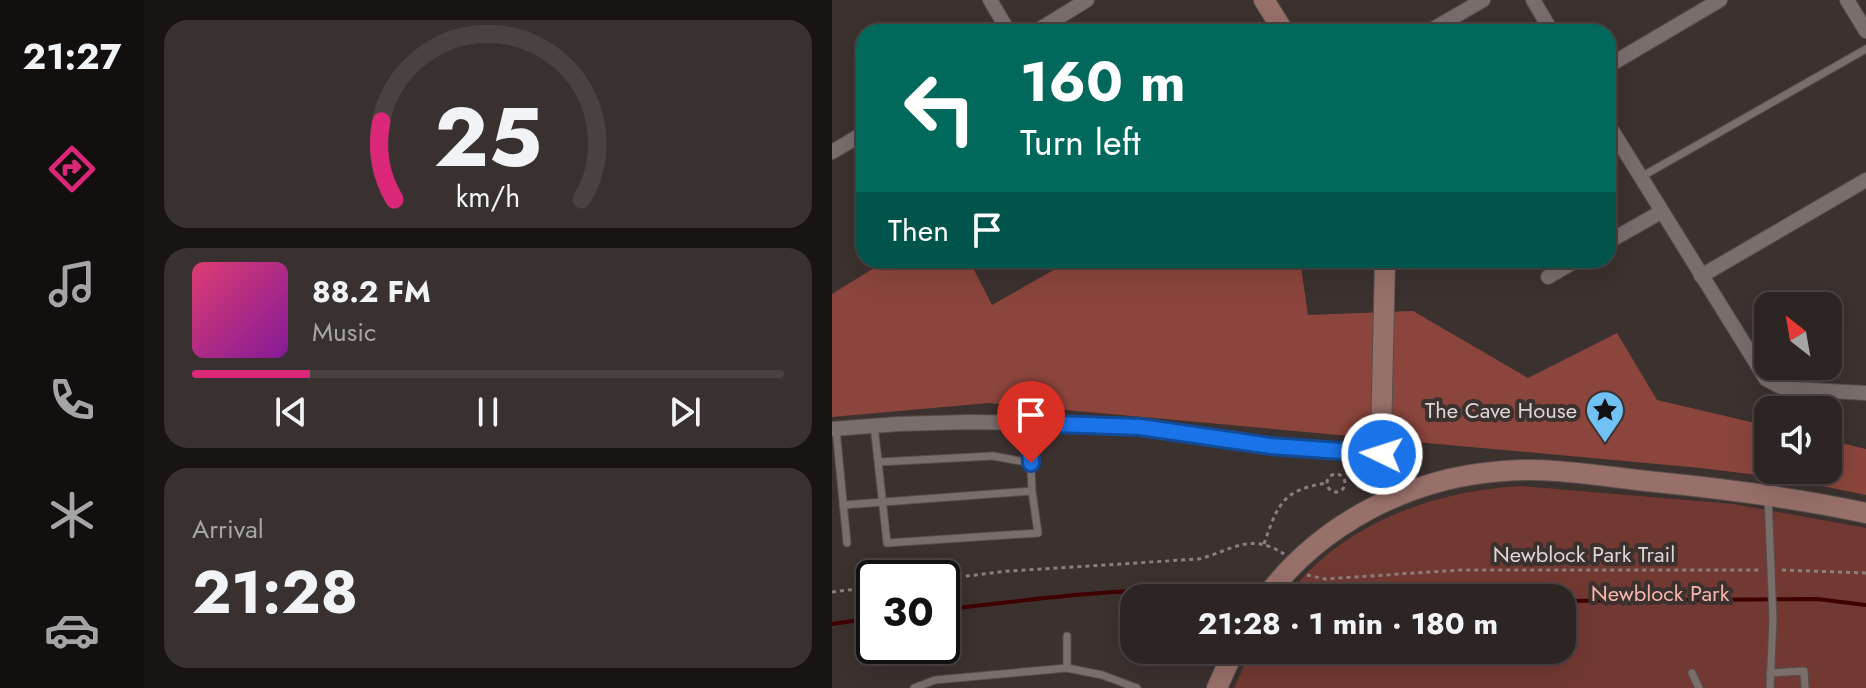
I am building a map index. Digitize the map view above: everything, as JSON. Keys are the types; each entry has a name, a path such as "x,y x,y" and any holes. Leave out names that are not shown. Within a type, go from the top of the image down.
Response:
{"main road":[{"path":"1264,0 1279,24"},
{"path":"1385,268 1382,454 1398,496"},
{"path":"1277,584 1324,537 1370,508 1449,480 1508,470 1593,475 1768,494 1866,513"},
{"path":"1217,688 1228,664"}],"street":[{"path":"990,0 1004,24"},
{"path":"1048,24 1087,0"},
{"path":"1442,24 1483,0"},
{"path":"1533,0 1547,24"},
{"path":"1616,61 1720,0"},
{"path":"1847,0 1866,31"},
{"path":"1616,137 1760,372 1772,383 1792,389 1866,393"},
{"path":"832,152 856,138"},
{"path":"1701,276 1866,180"},
{"path":"1616,237 1661,212"},
{"path":"1548,277 1563,268"},
{"path":"834,429 969,422 1140,427 1271,446 1382,454"}],"lane":[{"path":"1641,177 1866,49"},
{"path":"874,425 887,543 1038,533 1032,491 1029,423"},
{"path":"834,429 847,543"},
{"path":"879,462 993,456 1031,463"},
{"path":"843,505 1032,491"},
{"path":"1768,494 1773,619 1770,688"},
{"path":"1067,636 1067,668"},
{"path":"914,688 935,680 1067,668 1102,675 1137,688"},
{"path":"1770,673 1804,671 1805,688"},
{"path":"1692,673 1699,688"}],"path":[{"path":"1335,474 1342,476 1345,484 1337,492 1329,489 1327,483 1328,478 1335,474"},
{"path":"1264,544 1276,510 1285,497 1305,487 1327,483"},
{"path":"960,577 1199,559 1247,542 1264,544 1287,556"},
{"name":"Newblock Park Trail","path":"1303,571 1317,579 1460,570 1866,573"},
{"path":"832,592 856,589"}],"green space":[{"name":"Newblock Park","path":"1520,486 1733,504 1866,528 1866,688 1234,688 1245,664 1576,664 1576,584 1298,584 1333,550 1361,531 1422,504 1487,489"}],"shaded area":[{"path":"874,268 973,268 992,305 1057,268 1301,268 1308,315 1413,311 1528,378 1617,333 1657,400 1754,423 1754,474 989,403 832,417 832,294"},
{"path":"1842,443 1866,449 1866,495 1812,484 1842,484"}],"waterway":[{"path":"960,608 1120,592"},
{"path":"1576,601 1817,599 1866,605"},
{"path":"832,624 856,621"}],"place":[{"name":"The Cave House","path":"1605,444"}],"route":[{"path":"1031,463 1029,423 1140,427 1271,446 1382,454"}]}
